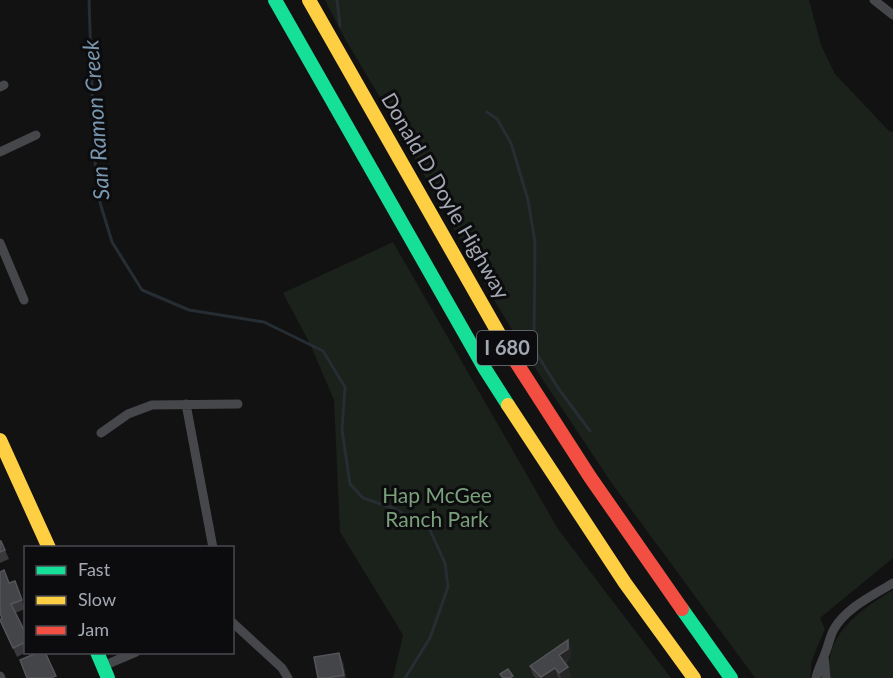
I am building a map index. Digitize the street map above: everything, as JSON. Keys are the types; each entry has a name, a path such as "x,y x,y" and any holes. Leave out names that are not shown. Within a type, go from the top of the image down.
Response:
{"main road":[{"name":"I 680","path":"275,0 485,369 552,476 625,583 694,678"},
{"name":"Donald D Doyle Highway","path":"309,0 510,354 612,510 731,678"},
{"path":"0,440 48,546"},
{"path":"97,654 105,672"}],"street":[{"path":"874,0 893,15"},
{"path":"0,152 36,135"},
{"path":"0,243 24,300"},
{"path":"186,404 213,546"},
{"path":"101,433 128,414 152,405 238,404"},
{"path":"816,678 819,663 840,619 893,583"},
{"path":"234,624 282,668 288,678"},
{"path":"105,672 133,654"},
{"path":"824,656 826,678"}],"green space":[{"path":"325,0 809,0 821,45 835,74 889,131 893,132 893,558 820,618 825,629 812,661 810,678 755,678 611,482 539,374 485,285"},
{"name":"Hap McGee Ranch Park","path":"393,242 558,529 671,678 393,678 403,635 340,532 334,400 310,344 283,293"},
{"path":"893,590 893,678 829,678 829,662 833,648 847,625 868,606"}],"building":[{"path":"0,541 5,550 0,552"},
{"path":"4,570 9,583 15,581 22,600 11,604 24,630 24,643 13,648 0,620 2,618 0,572"},
{"path":"568,640 568,649 559,655 568,667 559,673 555,668 541,677 530,666"},
{"path":"339,653 344,675 318,678 314,657"},
{"path":"34,654 46,654 56,676 27,678 20,660"},
{"path":"508,669 513,676 503,678 500,674"}],"waterway":[{"name":"San Ramon Creek","path":"89,0 94,149 98,196 112,242 142,290 189,310 264,322 323,351 345,387 342,430 350,484 363,498 393,508 429,528 445,563 448,587 430,638 405,678"},
{"path":"337,0 340,26"},
{"path":"487,112 497,119 511,143 528,200 535,242 534,343 532,346 558,388 590,431"}],"traffic: fast":[{"path":"275,0 485,369 508,405"},
{"path":"682,609 731,678"},
{"path":"98,654 108,678"}],"traffic: slow":[{"path":"309,0 507,348"},
{"path":"508,405 625,583 694,678"},
{"path":"0,440 48,546"}],"traffic: jam":[{"path":"507,348 590,477 682,609"}]}
